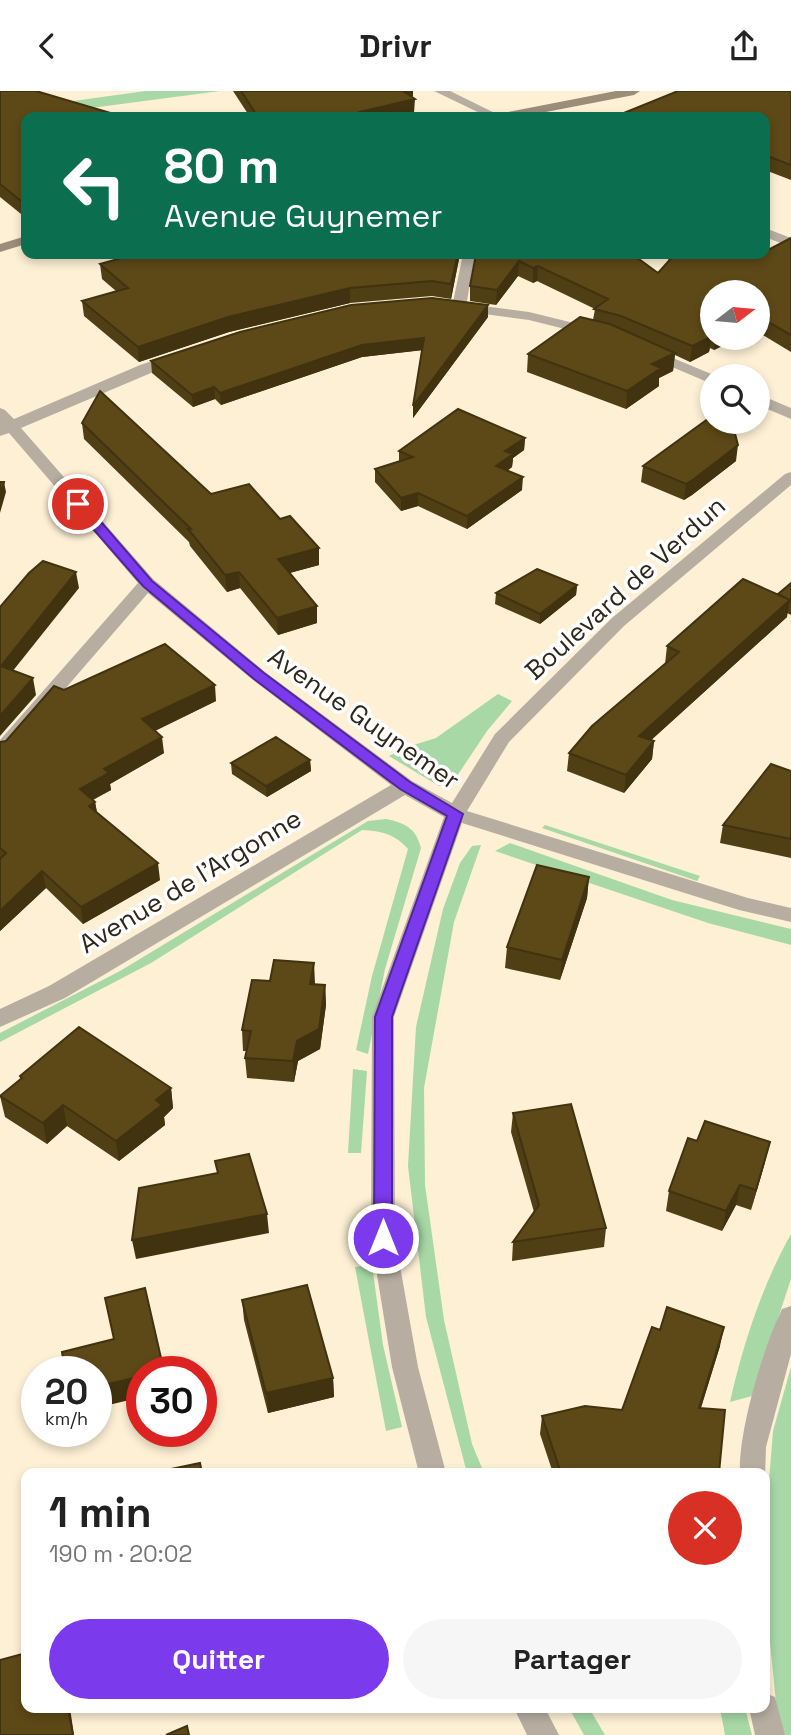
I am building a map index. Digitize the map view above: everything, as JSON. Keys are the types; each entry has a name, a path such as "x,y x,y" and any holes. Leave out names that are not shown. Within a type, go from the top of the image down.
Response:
{"street":[{"path":"440,91 485,112"},
{"path":"528,112 634,91"},
{"path":"770,234 791,243"},
{"path":"0,248 21,242"},
{"path":"452,306 529,316 602,334"},
{"path":"639,348 700,375"},
{"path":"3,423 145,367 197,350"},
{"path":"770,404 791,414"},
{"name":"Avenue Guynemer","path":"3,423 147,583 259,676 405,786 455,814 746,905 791,915"},
{"name":"Boulevard de Verdun","path":"432,1468 405,1367 383,1238 383,1017 455,814 502,738 618,622 791,477"},
{"path":"0,752 147,583"},
{"name":"Avenue de l'Argonne","path":"0,1019 57,992 405,786"},
{"path":"752,1468 753,1447 791,1317"},
{"path":"532,1713 544,1735"},
{"path":"765,1713 770,1735"}],"lane":[{"path":"452,306 467,259"}],"green space":[{"path":"146,91 220,91 61,112 21,112 21,117 0,120 0,111"},
{"path":"498,694 512,701 487,731 451,785 439,786 389,756 436,738"},
{"path":"386,819 409,827 421,848 385,969 368,1054 356,1050 372,976 408,849 387,834 362,830 151,963 0,1042 0,1033 120,971 368,821"},
{"path":"545,825 700,876 697,881 542,828"},
{"path":"510,843 672,900 791,929 791,945 708,923 495,851"},
{"path":"481,845 454,922 424,1088 425,1185 444,1320 472,1444 482,1468 466,1468 426,1317 408,1166 416,1027 443,909 460,863 472,846"},
{"path":"353,1069 367,1071 361,1153 348,1153"},
{"path":"791,1234 791,1279 752,1396 730,1402 754,1316"},
{"path":"372,1265 383,1345 402,1427 386,1431 355,1267"},
{"path":"791,1367 791,1735 782,1735 778,1722 770,1643 770,1468 773,1431"},
{"path":"572,1713 592,1713 605,1735 584,1735"},
{"path":"721,1713 746,1713 752,1735 725,1735"}],"building":[{"path":"0,91 36,91 107,112 21,112 21,201 0,184"},
{"path":"241,91 403,91 415,99 360,112 255,112"},
{"path":"678,91 791,91 791,165 770,157 770,112 626,112"},
{"path":"791,238 791,335 770,323 770,280 700,280 700,342 692,346 621,316 594,309 608,299 538,266 533,268 519,261 497,290 470,286 475,259 639,259 658,273 671,259 770,259 770,249"},
{"path":"118,259 457,259 451,284 432,281 350,288 228,317 138,347 82,301 128,288 100,264"},
{"path":"432,298 488,305 413,406 424,338 362,345 220,393 214,387 192,395 151,361 240,332 351,305"},
{"path":"580,317 610,324 675,353 652,364 661,368 627,391 528,354"},
{"path":"100,391 211,494 249,484 280,519 290,516 319,548 278,559 317,606 277,618 239,572 225,575 188,529 191,529 82,423"},
{"path":"458,409 525,438 505,451 513,454 496,466 523,477 467,516 418,493 401,498 375,469 413,457 399,451"},
{"path":"700,425 700,434 735,434 738,445 686,484 643,466"},
{"path":"43,561 76,572 1,666 33,678 0,716 0,607"},
{"path":"537,569 577,585 540,614 496,593"},
{"path":"743,579 790,600 639,736 654,741 626,775 569,753 592,726 679,652 667,646"},
{"path":"791,583 791,603 778,594"},
{"path":"165,644 215,685 142,719 162,737 104,769 109,773 80,789 95,802 89,806 158,863 81,907 42,871 0,911 0,859 6,853 0,848 0,742 6,741 54,686 64,690"},
{"path":"276,737 310,760 266,786 231,763"},
{"path":"771,764 791,771 791,839 723,825"},
{"path":"537,865 589,877 562,960 507,947"},
{"path":"274,960 314,963 310,984 325,985 319,1029 297,1041 293,1061 245,1058 251,1031 242,1030 252,980 270,981"},
{"path":"79,1027 171,1088 156,1100 162,1105 116,1141 63,1105 43,1123 0,1096"},
{"path":"571,1104 606,1228 513,1242 539,1205 513,1113"},
{"path":"705,1121 770,1142 756,1190 740,1185 726,1211 669,1191 688,1138 697,1141"},
{"path":"249,1154 267,1214 132,1240 139,1188 218,1173 215,1161"},
{"path":"307,1285 333,1378 266,1393 242,1300"},
{"path":"145,1288 161,1356 126,1356 126,1380 112,1383 112,1356 63,1356 62,1352 114,1339 105,1298"},
{"path":"667,1307 724,1327 699,1408 725,1410 719,1468 559,1468 542,1416 585,1406 622,1410 652,1327 660,1330"},
{"path":"200,1463 201,1468 176,1468"},
{"path":"21,1654 21,1713 69,1713 73,1735 0,1735 0,1660"},
{"path":"187,1726 189,1735 166,1735"}],"route":[{"path":"78,504 147,583 259,676 405,786 455,814 383,1017 383,1238"}]}
